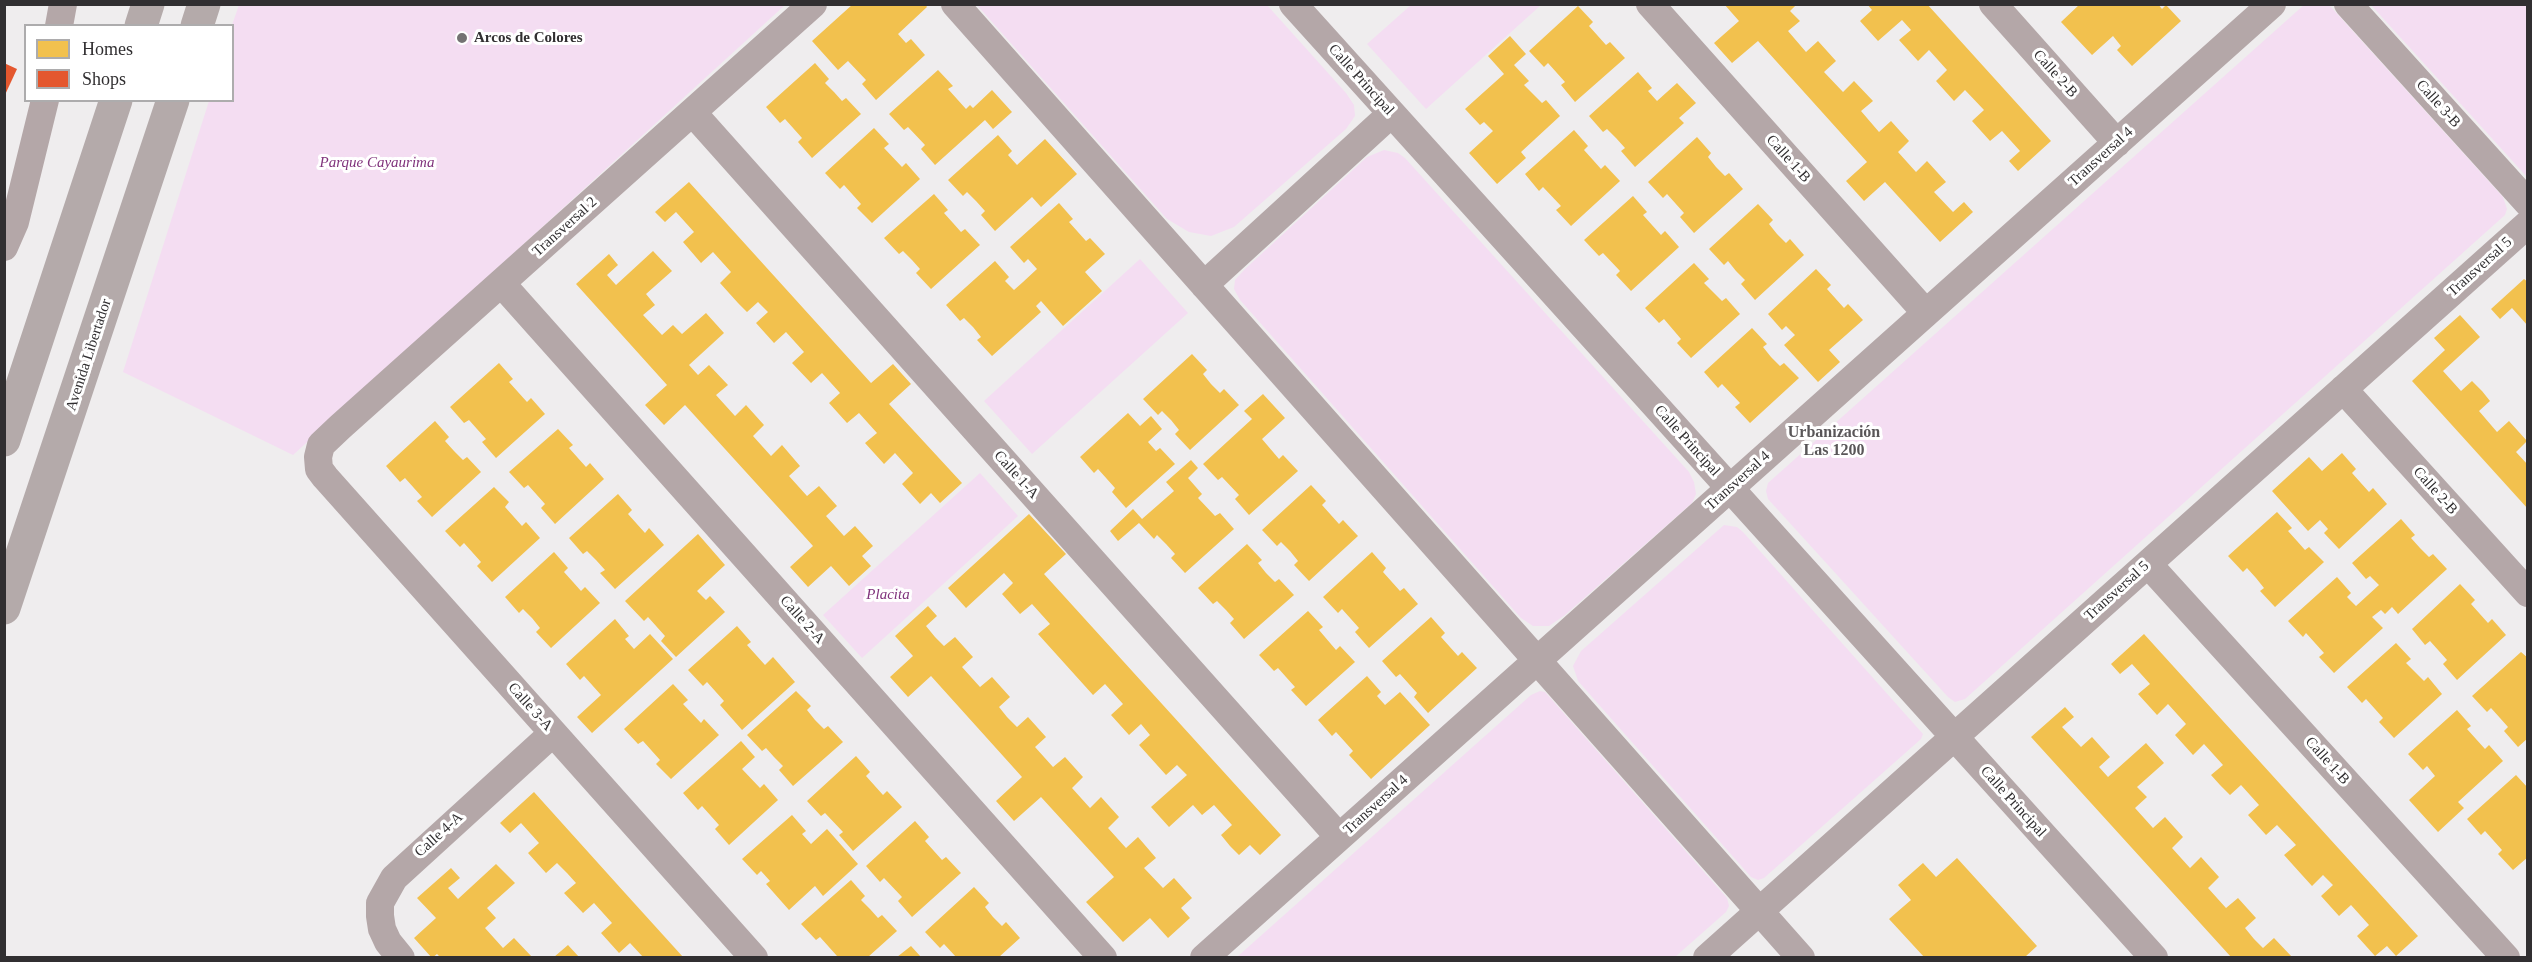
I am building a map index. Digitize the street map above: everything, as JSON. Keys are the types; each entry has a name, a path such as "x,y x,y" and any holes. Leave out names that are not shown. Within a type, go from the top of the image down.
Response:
{"main road":[{"path":"142,24 148,4"},
{"path":"198,24 204,4"},
{"path":"4,440 115,102"},
{"name":"Avenida Libertador","path":"4,608 17,526 172,102"}],"street":[{"path":"59,24 63,4"},
{"name":"Transversal 2","path":"318,451 340,427 813,4"},
{"path":"955,4 1801,957"},
{"name":"Calle Principal","path":"1293,4 2154,957"},
{"name":"Calle 1-B","path":"1650,4 1926,313"},
{"name":"Calle 2-B","path":"1993,4 2116,143"},
{"name":"Transversal 4","path":"1204,957 2272,4"},
{"name":"Calle 3-B","path":"2348,4 2528,203"},
{"path":"4,247 15,222 45,102"},
{"name":"Calle 1-A","path":"693,113 1339,837"},
{"path":"1204,285 1391,114"},
{"name":"Transversal 5","path":"1707,957 2528,224"},
{"name":"Calle 2-A","path":"501,283 1103,957"},
{"name":"Calle 2-B","path":"2343,389 2528,593"},
{"name":"Calle 3-A","path":"318,451 318,463 325,477 754,957"},
{"name":"Calle 1-B","path":"2148,564 2506,957"},
{"name":"Calle 4-A","path":"401,957 388,942 382,929 380,916 380,903 393,878 553,733"}],"green space":[{"path":"2305,4 2331,7 2503,197 2507,209 2505,215 1965,699 1955,702 1768,499 1766,491 1768,483"},
{"name":"Parque Cayaurima","path":"239,5 785,5 293,455 123,372 209,102 234,102 232,24"},
{"path":"977,5 1267,5 1346,93 1354,105 1355,116 1346,129 1234,227 1211,236 1189,232 1167,219"},
{"path":"1411,5 1541,5 1426,109 1367,44"},
{"path":"2371,5 2527,5 2527,177"},
{"path":"1384,150 1398,153 1405,158 1689,472 1694,482 1696,494 1692,503 1565,615 1549,626 1533,626 1521,618 1240,300 1234,289 1235,280 1245,269 1367,157"},
{"path":"1140,259 1188,313 1032,454 984,401"},
{"name":"Placita","path":"980,473 1018,516 862,658 823,615"},
{"path":"1724,525 1737,527 1743,532 1923,734 1921,739 1764,878 1758,880 1751,877 1578,681 1573,666 1581,651"},
{"path":"1540,691 1545,692 1727,898 1729,906 1726,912 1675,957 1237,957 1531,695"}],"building: Homes":[{"path":"853,4 925,4 927,7 898,34 906,43 911,39 925,55 876,100 862,84 866,80 848,61 838,70 812,41"},
{"path":"1724,4 1797,4 1790,11 1800,21 1788,31 1806,52 1818,41 1836,61 1824,72 1843,92 1854,81 1873,101 1861,111 1879,132 1891,121 1909,141 1898,152 1916,172 1927,161 1946,182 1934,192 1953,212 1964,202 1973,212 1940,242 1885,182 1864,201 1846,181 1867,162 1758,41 1732,63 1714,43 1739,21"},
{"path":"1867,4 1927,4 2051,141 2018,171 2009,161 2020,151 2002,131 1990,141 1972,121 1984,110 1965,90 1954,101 1936,81 1947,70 1929,50 1918,61 1899,40 1911,30 1902,20 1878,41 1860,21 1872,10"},
{"path":"2080,4 2158,4 2162,9 2166,5 2181,21 2132,66 2117,50 2121,46 2113,36 2092,55 2061,22"},
{"path":"1578,6 1593,22 1589,26 1606,45 1610,42 1625,58 1575,102 1561,85 1565,82 1548,63 1544,67 1529,51"},
{"path":"1510,36 1526,54 1514,65 1529,81 1524,85 1542,103 1546,100 1560,116 1521,152 1526,158 1497,184 1469,153 1493,131 1484,122 1480,125 1465,109 1504,74 1488,56"},
{"path":"815,63 829,79 825,83 842,101 846,98 861,114 812,158 798,142 802,138 785,119 780,123 766,107"},
{"path":"938,70 953,86 948,89 966,109 970,105 973,108 992,90 1012,112 993,129 985,120 935,165 921,149 925,145 908,127 904,130 889,114"},
{"path":"1638,72 1652,88 1648,91 1657,101 1677,83 1696,103 1679,118 1684,123 1635,167 1621,151 1625,148 1616,138 1607,129 1603,132 1589,116"},
{"path":"874,128 889,144 884,148 902,167 906,163 920,179 872,223 857,208 861,204 844,185 840,189 825,173"},
{"path":"1574,130 1588,146 1584,150 1601,169 1605,165 1620,181 1571,226 1556,210 1561,206 1543,187 1539,191 1525,174"},
{"path":"998,135 1012,151 1008,155 1017,165 1045,139 1077,174 1041,207 1032,197 995,231 981,215 985,211 976,201 967,192 963,196 948,180"},
{"path":"1697,137 1711,153 1708,157 1716,167 1725,176 1729,173 1743,189 1694,233 1680,217 1684,213 1667,194 1663,198 1648,182"},
{"path":"689,182 871,383 893,364 911,384 889,404 962,483 940,503 931,493 920,504 902,484 913,473 895,453 884,464 865,443 877,433 859,413 847,423 829,403 840,393 822,373 811,383 792,363 804,352 786,332 774,343 756,323 768,312 758,302 747,312 738,303 720,283 731,272 713,252 701,263 683,242 694,232 676,212 665,222 655,212"},
{"path":"934,194 948,210 944,213 961,232 965,229 980,245 931,289 916,273 920,269 912,260 903,251 899,254 884,238"},
{"path":"1633,196 1647,212 1643,215 1661,235 1665,231 1679,247 1631,291 1616,275 1620,271 1603,253 1599,256 1584,240"},
{"path":"1059,203 1073,219 1069,222 1086,241 1090,238 1105,254 1085,272 1102,291 1063,326 1041,301 1036,306 1041,312 992,356 977,340 981,337 973,327 964,318 960,321 946,305 995,261 1009,277 1005,281 1014,290 1023,282 1037,269 1028,259 1024,263 1010,247"},
{"path":"1758,204 1773,220 1769,224 1777,234 1786,243 1790,239 1804,255 1755,300 1741,284 1745,280 1728,261 1724,265 1709,249"},
{"path":"653,251 672,271 646,294 655,305 643,315 662,335 673,325 682,334 706,313 724,333 689,365 698,375 709,365 728,385 716,395 725,405 735,416 746,405 764,425 753,436 771,456 782,445 800,466 789,476 807,496 819,486 837,506 826,516 844,536 855,526 873,546 862,556 871,566 849,586 831,566 808,587 790,567 813,546 685,405 664,425 645,405 667,385 576,284 609,254 618,265 607,275 616,285"},
{"path":"1694,263 1709,279 1704,283 1722,301 1726,298 1740,314 1691,358 1677,343 1681,339 1664,319 1659,323 1645,308"},
{"path":"1816,269 1831,285 1827,289 1844,308 1848,304 1863,320 1829,350 1840,362 1818,382 1784,345 1795,335 1786,326 1782,330 1768,314"},
{"path":"2524,279 2528,282 2528,326 2512,308 2500,319 2491,309"},
{"path":"2460,315 2480,337 2443,371 2461,391 2472,381 2482,391 2490,401 2479,411 2497,432 2509,421 2527,441 2516,452 2528,465 2528,509 2412,381 2445,350 2434,338"},
{"path":"1752,328 1767,344 1763,347 1771,357 1780,366 1784,363 1799,378 1750,423 1735,407 1740,403 1722,384 1718,388 1704,372"},
{"path":"1192,354 1207,370 1203,374 1211,384 1220,393 1224,389 1239,405 1190,450 1175,434 1179,430 1171,420 1162,411 1158,415 1143,399"},
{"path":"499,363 513,379 509,382 527,402 531,398 545,414 496,458 482,442 486,439 469,420 464,423 450,407"},
{"path":"1263,394 1285,418 1262,439 1279,459 1283,455 1298,471 1249,515 1235,499 1239,495 1222,477 1218,480 1203,464 1252,419 1244,411"},
{"path":"1128,413 1140,426 1151,416 1162,429 1148,442 1156,451 1160,448 1175,464 1126,508 1112,492 1115,488 1098,469 1094,473 1080,457"},
{"path":"435,421 449,437 445,441 454,451 463,460 467,457 481,472 432,517 417,501 422,497 405,478 400,482 386,466"},
{"path":"558,429 573,445 569,448 586,467 590,463 604,479 555,524 541,508 545,504 528,485 524,488 509,472"},
{"path":"2342,453 2356,469 2352,473 2369,492 2373,488 2387,504 2339,549 2324,533 2328,529 2320,520 2308,531 2272,491 2309,457 2322,471"},
{"path":"1191,460 1198,468 1188,478 1202,494 1198,498 1215,516 1220,513 1234,529 1185,573 1171,558 1175,554 1166,544 1157,535 1154,539 1139,523 1118,541 1110,531 1133,509 1142,519 1174,491 1166,482"},
{"path":"1311,485 1326,501 1322,505 1339,524 1343,520 1358,536 1309,581 1294,565 1298,561 1290,551 1281,542 1277,546 1262,530"},
{"path":"494,487 509,502 505,507 522,526 526,522 540,538 492,582 477,566 481,562 464,543 460,547 445,531"},
{"path":"618,494 632,510 628,514 645,533 649,528 664,545 615,589 600,573 605,570 596,560 587,551 583,554 569,538"},
{"path":"2277,512 2292,528 2288,531 2305,550 2309,547 2324,562 2275,607 2260,591 2264,588 2247,568 2243,572 2228,556"},
{"path":"1029,514 1066,554 1044,574 1281,835 1260,855 1250,845 1239,855 1230,846 1221,835 1232,825 1214,805 1202,815 1193,805 1169,827 1151,807 1187,775 1177,765 1166,775 1139,745 1150,735 1141,724 1129,735 1111,715 1123,704 1105,684 1093,695 1038,634 1050,624 1032,604 1020,614 1002,594 1013,583 1004,573 966,608 948,588"},
{"path":"2401,519 2415,535 2411,538 2420,548 2429,557 2433,554 2447,569 2398,614 2392,607 2385,614 2381,610 2372,617 2383,628 2334,673 2319,657 2324,653 2306,633 2303,637 2288,621 2337,577 2351,593 2347,597 2356,606 2379,585 2370,576 2366,579 2352,563"},
{"path":"698,534 725,565 697,591 706,600 710,596 725,612 676,657 661,641 665,636 648,617 644,621 625,601"},
{"path":"1247,544 1262,560 1258,563 1266,573 1275,582 1279,579 1294,595 1244,639 1230,623 1234,619 1226,610 1217,601 1213,604 1198,588"},
{"path":"554,552 568,568 564,572 581,591 585,587 600,603 551,648 536,632 540,628 532,618 523,609 519,613 505,597"},
{"path":"1372,552 1386,568 1383,572 1400,591 1404,588 1418,604 1369,648 1355,632 1359,628 1342,609 1338,613 1323,597"},
{"path":"2460,584 2475,600 2471,604 2488,623 2492,619 2506,635 2457,680 2443,664 2447,660 2430,641 2425,645 2412,629"},
{"path":"928,606 937,616 926,626 944,646 955,637 973,657 962,667 980,687 992,677 1010,697 999,707 1007,717 1017,727 1028,717 1046,737 1035,747 1053,767 1065,757 1083,777 1072,788 1090,808 1101,797 1119,817 1108,828 1126,848 1138,837 1156,858 1144,868 1163,888 1174,878 1192,898 1181,908 1190,918 1168,938 1150,918 1123,942 1086,902 1114,877 1041,797 1014,821 996,801 1022,777 931,676 908,697 890,677 913,656 895,636"},
{"path":"1308,611 1323,627 1319,630 1336,650 1340,646 1355,662 1306,706 1291,690 1295,687 1278,668 1274,671 1259,655"},
{"path":"1431,617 1445,633 1441,637 1458,656 1462,652 1477,668 1428,713 1414,697 1417,693 1400,674 1396,677 1382,661"},
{"path":"615,619 629,636 625,639 634,649 650,634 673,659 592,733 577,717 601,695 584,676 580,680 566,664"},
{"path":"737,626 751,642 747,645 765,665 773,657 795,682 742,730 720,705 724,701 707,682 703,686 688,670"},
{"path":"2144,634 2418,936 2396,956 2387,946 2375,956 2357,936 2369,925 2351,905 2339,916 2321,896 2333,885 2323,875 2312,886 2284,855 2296,845 2277,825 2266,835 2248,815 2259,805 2241,785 2230,795 2220,785 2211,775 2223,765 2204,744 2193,755 2175,735 2186,724 2168,704 2157,715 2138,694 2150,684 2132,664 2120,674 2111,664"},
{"path":"2396,643 2411,659 2406,663 2424,681 2428,677 2442,694 2394,738 2379,722 2383,718 2366,699 2362,703 2347,687"},
{"path":"2521,652 2528,658 2528,738 2518,747 2504,731 2508,727 2491,708 2487,712 2472,696"},
{"path":"1367,676 1381,692 1377,696 1385,705 1400,692 1430,725 1371,779 1349,755 1353,751 1345,742 1336,732 1332,736 1318,720"},
{"path":"673,684 688,700 683,704 701,723 704,719 719,735 671,779 656,764 660,760 643,741 638,744 624,729"},
{"path":"796,691 811,706 807,710 815,720 824,729 828,726 843,742 793,786 779,770 783,766 766,748 762,751 747,735"},
{"path":"2065,707 2074,717 2062,727 2081,747 2092,737 2110,757 2099,767 2108,777 2146,743 2164,763 2137,787 2147,797 2135,808 2153,828 2165,817 2183,837 2172,848 2190,868 2201,857 2219,877 2208,888 2226,908 2238,898 2256,918 2245,928 2254,939 2263,948 2274,938 2292,957 2231,957 2031,737"},
{"path":"2457,710 2471,726 2467,729 2485,749 2489,745 2503,761 2458,802 2464,808 2438,832 2409,800 2435,776 2427,766 2423,770 2408,754"},
{"path":"741,741 755,757 742,769 760,788 764,784 778,800 729,845 715,829 719,825 702,806 698,810 683,793"},
{"path":"856,756 870,772 866,776 883,795 887,791 902,807 853,851 839,835 843,832 825,813 821,816 807,801"},
{"path":"2516,775 2528,788 2528,857 2513,870 2498,854 2502,850 2485,831 2481,835 2467,819"},
{"path":"534,792 683,957 643,957 630,943 619,953 601,933 612,923 594,903 583,913 564,893 576,883 567,873 557,863 546,873 528,853 539,843 521,823 510,833 500,823"},
{"path":"792,815 806,831 802,834 811,844 827,829 858,864 823,896 815,886 789,910 766,884 770,881 761,871 757,875 742,859"},
{"path":"915,821 929,837 925,841 942,860 946,857 961,873 912,917 898,901 902,897 884,878 880,882 866,866"},
{"path":"1957,858 2037,946 2025,957 1924,957 1889,919 1911,900 1898,885 1923,863 1936,877"},
{"path":"496,864 515,883 487,908 496,918 485,928 503,948 514,938 532,957 440,957 437,954 432,958 414,938 436,918 417,898 451,868 460,878 448,888 458,899"},
{"path":"851,880 865,896 861,900 878,918 882,915 897,931 868,957 835,957 837,956 820,937 816,940 801,924"},
{"path":"974,887 989,903 985,907 993,917 1002,926 1006,922 1020,938 999,957 956,957 944,944 940,948 925,932"},
{"path":"568,945 579,957 554,957"},
{"path":"911,946 921,957 897,957"}],"building: Shops":[{"path":"4,63 17,69 4,97"}],"place":[{"name":"Arcos de Colores","path":"462,38"}],"district":[{"name":"Urbanización Las 1200","path":"1834,442"}]}
